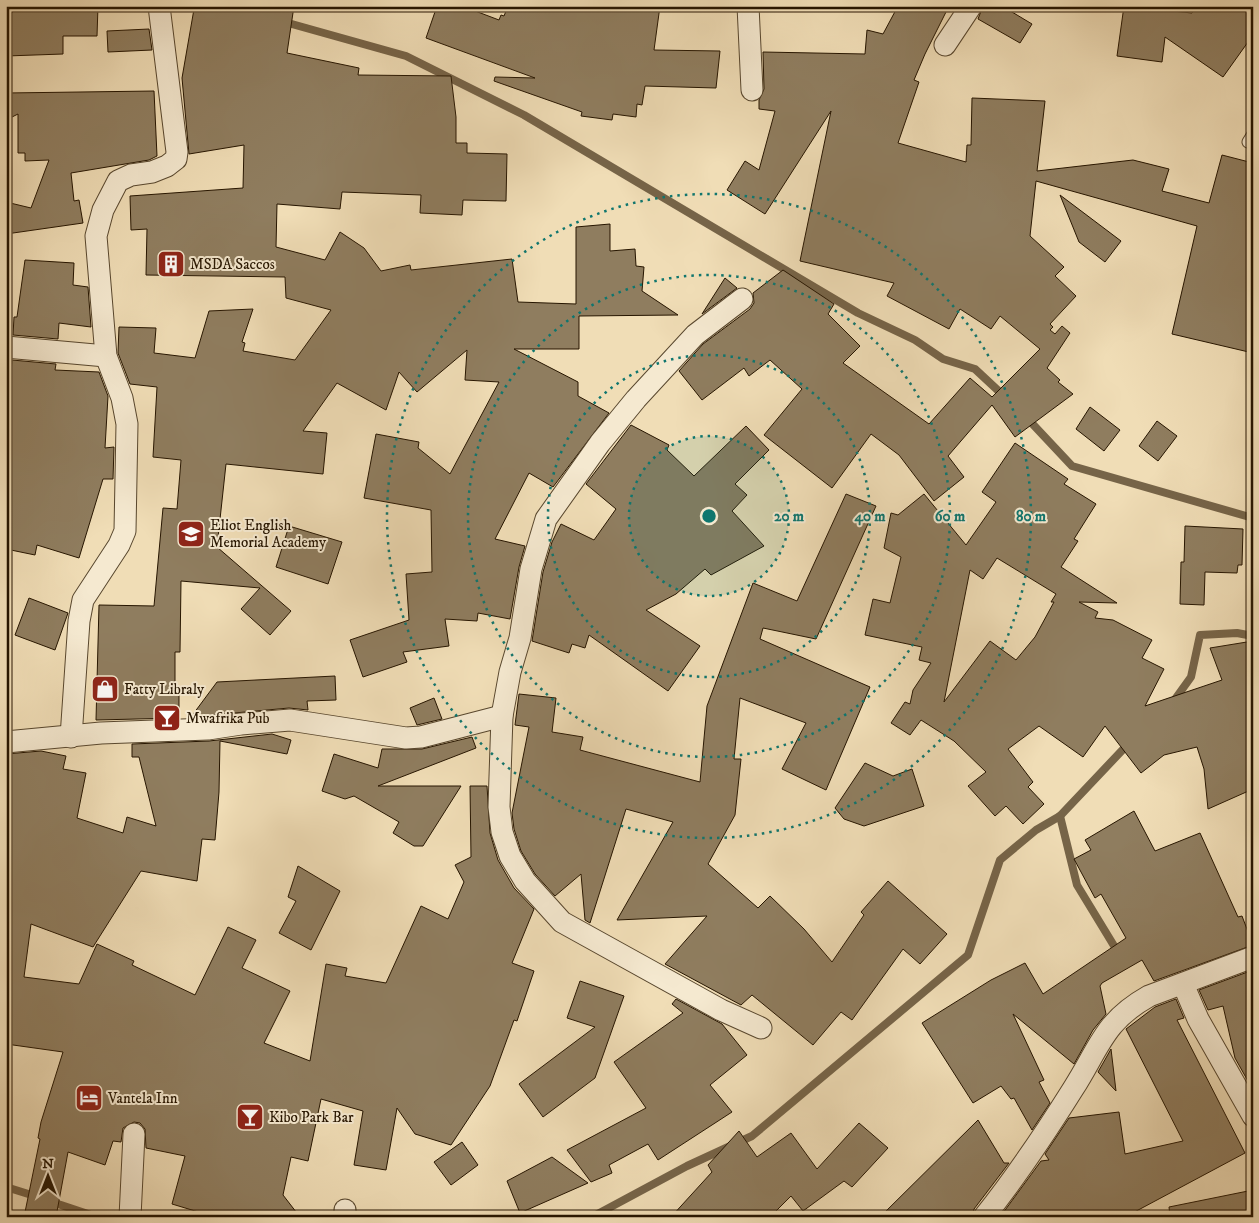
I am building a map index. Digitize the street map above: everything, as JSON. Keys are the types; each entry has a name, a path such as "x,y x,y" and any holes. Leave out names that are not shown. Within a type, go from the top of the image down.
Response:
{"street":[{"path":"70,736 78,621 84,600 120,545 125,531 127,424 122,398 106,356 96,236 103,210 118,181 131,175 152,172 167,166 176,159 177,152 160,6"},
{"path":"748,6 752,90"},
{"path":"945,45 971,6"},
{"path":"742,298 695,336 636,399 600,443 546,519 530,569 520,638 510,672 502,716 498,807 510,856 525,881 562,922 721,1010 762,1028"},
{"path":"6,346 106,356"},
{"path":"6,742 101,733 208,729 290,720 406,738 421,737 502,716"},
{"path":"984,1217 1074,1087 1112,1023 1133,1005 1149,996 1253,957"},
{"path":"1183,984 1198,1019 1253,1116"},
{"path":"130,1217 134,1134"}],"building":[{"path":"6,6 98,6 97,36 63,36 63,54 6,56"},
{"path":"200,6 294,6 287,53 359,68 358,75 451,76 456,117 456,143 467,143 467,153 507,154 506,201 463,200 462,215 420,213 421,195 342,192 340,209 277,204 276,247 325,260 340,232 364,248 381,271 410,265 411,270 512,259 518,302 576,304 576,227 610,224 610,251 635,249 636,266 644,267 642,291 678,315 579,316 579,349 514,349 578,382 578,396 609,413 553,487 529,473 495,539 525,546 519,567 510,619 478,613 477,621 445,619 449,646 403,652 407,662 363,677 350,640 409,620 406,574 432,572 431,510 364,498 376,434 419,442 418,448 450,474 499,382 465,380 467,350 417,392 399,372 386,410 337,383 303,431 327,433 323,474 226,464 217,547 291,611 270,635 241,609 260,588 181,581 180,652 175,652 175,688 179,689 179,718 96,720 99,605 154,606 163,508 177,509 181,460 153,457 157,387 130,384 118,353 119,327 156,328 154,353 195,358 209,311 253,309 242,342 245,343 243,351 295,360 331,310 286,298 285,277 146,275 147,229 131,230 130,196 243,188 244,145 189,154 182,78 194,9 200,10"},
{"path":"437,6 462,6 499,20 501,15 504,16 508,6 660,6 654,50 720,51 716,88 645,86 642,105 637,104 636,117 613,114 612,120 581,116 582,112 494,81 495,77 535,78 426,38"},
{"path":"898,6 949,6 914,80 919,82 898,143 966,162 967,145 971,145 972,98 1045,101 1037,171 1133,160 1169,169 1162,191 1209,203 1222,155 1253,163 1253,353 1172,334 1197,226 1036,181 1030,236 1064,267 1055,276 1076,296 1050,324 1053,327 1050,330 1055,334 1062,326 1070,333 1047,368 1060,380 1058,382 1073,394 1015,437 992,405 948,456 964,477 934,501 899,455 871,434 832,488 764,435 802,389 770,360 749,376 744,368 702,400 679,371 703,344 750,309 754,303 753,293 783,270 834,304 828,314 860,346 843,363 929,424 970,378 992,397 1040,349 1000,316 991,329 960,309 949,329 887,296 894,283 800,261 831,111 765,214 727,190 745,161 759,170 775,111 759,109 759,100 764,89 763,52 865,54 867,30 883,34"},
{"path":"983,6 1002,6 1032,24 1020,43 978,19"},
{"path":"1124,6 1192,13 1195,6 1253,6 1253,35 1223,77 1165,37 1162,62 1117,56"},
{"path":"149,29 152,50 108,52 107,31"},
{"path":"154,91 157,156 149,160 71,173 74,201 79,200 83,223 6,234 6,202 31,208 49,160 25,161 25,153 18,153 18,114 6,120 6,93"},
{"path":"1060,195 1121,241 1105,262 1079,242"},
{"path":"25,260 74,263 73,285 88,287 91,327 59,323 58,339 13,335 14,317 17,317"},
{"path":"725,278 737,288 702,314"},
{"path":"12,360 56,364 55,370 99,372 108,396 105,448 114,447 113,479 103,479 79,558 37,545 35,555 6,549 6,372 11,373"},
{"path":"1090,407 1120,430 1104,451 1076,429"},
{"path":"1157,421 1177,436 1158,461 1139,446"},
{"path":"631,425 669,445 667,450 694,476 746,426 769,450 735,484 747,495 732,511 764,546 711,575 705,569 676,594 646,610 700,646 668,691 589,635 585,648 572,644 569,653 532,641 543,572 552,542 561,524 594,540 616,509 586,484"},
{"path":"1015,443 1068,479 1064,484 1096,504 1074,539 1078,541 1061,567 1117,603 1079,602 1098,612 1095,618 1113,620 1152,640 1142,658 1164,669 1145,706 1222,680 1210,648 1253,641 1253,789 1208,809 1204,769 1197,747 1164,755 1141,773 1105,726 1083,757 1039,726 1008,749 1033,782 1028,787 1044,804 1023,824 1006,806 995,816 968,786 986,772 954,741 921,720 910,735 891,723 905,702 910,704 913,690 931,663 919,660 922,647 865,635 873,599 890,603 901,557 884,548 891,513 898,515 924,494 966,545 996,502 982,492","holes":["997,558 1056,594 1051,602 1054,602 1035,637 1016,660 990,641 944,702 970,570 983,579"]},
{"path":"846,494 876,506 816,639 763,628 760,639 870,687 826,790 782,769 806,723 740,698 734,759 741,759 735,815 708,864 758,908 770,896 804,929 832,962 864,915 861,912 888,881 947,934 920,964 903,949 852,1020 841,1012 813,1045 752,995 741,1005 665,964 707,916 617,920 673,822 626,809 590,923 585,920 581,874 555,896 535,874 521,851 514,829 512,813 529,727 515,725 519,694 556,698 552,732 583,737 580,750 700,782 707,706 753,583 797,601"},
{"path":"289,526 342,542 328,584 276,567"},
{"path":"1185,526 1243,529 1242,565 1238,565 1237,573 1205,572 1204,605 1180,604 1181,562 1184,562"},
{"path":"29,598 68,613 55,650 15,635"},
{"path":"335,676 336,700 307,701 308,710 289,708 191,717 217,682"},
{"path":"434,698 442,719 417,725 410,708"},
{"path":"272,734 291,740 287,754 220,741 219,792 215,840 202,839 197,881 141,871 93,947 31,924 24,977 79,984 97,944 134,961 132,965 195,995 228,927 256,940 242,968 290,991 264,1043 310,1061 326,964 347,968 345,976 386,983 421,906 448,919 464,882 455,865 471,857 470,786 487,786 490,833 498,860 514,888 534,909 512,963 534,971 517,1021 514,1020 490,1086 451,1145 415,1134 397,1108 386,1170 354,1165 363,1111 321,1099 308,1161 291,1157 283,1195 300,1217 215,1217 172,1204 185,1156 146,1148 145,1129 140,1123 134,1122 123,1128 121,1142 113,1141 105,1165 68,1152 56,1217 24,1217 40,1139 38,1138 41,1122 63,1052 6,1044 6,754 41,751 66,756 63,769 86,773 77,818 123,833 127,817 156,826 139,757 132,757 132,744 209,741"},
{"path":"472,737 476,748 378,786 461,786 423,846 414,846 393,833 399,822 354,796 345,799 322,791 334,754 378,768 382,749 422,749"},
{"path":"865,763 893,776 912,769 924,806 864,826 844,819 835,808"},
{"path":"1134,811 1155,851 1200,833 1238,917 1242,916 1253,945 1154,981 1142,960 1102,983 1100,986 1106,1014 1093,1030 1074,1064 1013,1014 1044,1080 1039,1082 1050,1103 1032,1130 1014,1098 1011,1099 1001,1086 973,1103 922,1023 991,980 1025,963 1043,994 1126,938 1101,894 1095,898 1074,859 1091,850 1085,840"},
{"path":"298,866 340,891 311,950 279,933 296,901 288,897"},
{"path":"1253,970 1253,1090 1235,1058 1223,1006 1208,1010 1199,990"},
{"path":"580,981 624,996 595,1078 543,1117 519,1084 595,1027 567,1018"},
{"path":"676,999 722,1024 747,1055 710,1085 732,1112 658,1160 648,1144 609,1165 612,1173 591,1182 567,1150 646,1108 614,1062 683,1013 672,1004"},
{"path":"1176,999 1184,1018 1177,1020 1245,1153 1127,1216 1000,1217 1041,1161 1049,1160 1045,1154 1069,1118 1119,1112 1125,1154 1183,1141 1126,1029 1155,1007"},
{"path":"1111,1049 1116,1091 1098,1072"},
{"path":"978,1120 1004,1163 1009,1163 974,1209 972,1217 880,1217"},
{"path":"859,1123 888,1148 852,1187 844,1181 803,1211 791,1196 770,1217 671,1217 712,1172 708,1165 739,1131 757,1157 791,1133 817,1169"},
{"path":"462,1142 478,1165 451,1185 434,1162"},
{"path":"552,1157 588,1183 520,1213 507,1181"},
{"path":"1253,1190 1253,1217 1170,1217 1169,1207"}],"waterway":[{"path":"281,21 406,56 524,115 858,313 915,340 943,359 975,369 1005,397"},
{"path":"1026,417 1072,466 1253,518"},
{"path":"1173,702 1191,677 1200,635 1237,633 1253,636"},
{"path":"592,1217 687,1166 752,1136 968,955 1000,860 1036,830 1060,816 1130,742"},
{"path":"1060,816 1077,885 1119,954"},
{"path":"6,1187 38,1197"},
{"path":"49,1201 97,1217"}],"place":[{"name":"MSDA Saccos","path":"171,264"},
{"name":"Eliot English Memorial Academy","path":"191,534"},
{"name":"Fatty Libraly","path":"105,689"},
{"name":"Mwafrika Pub","path":"167,718"},
{"name":"Vantela Inn","path":"89,1098"},
{"name":"Kibo Park Bar","path":"250,1117"}]}
